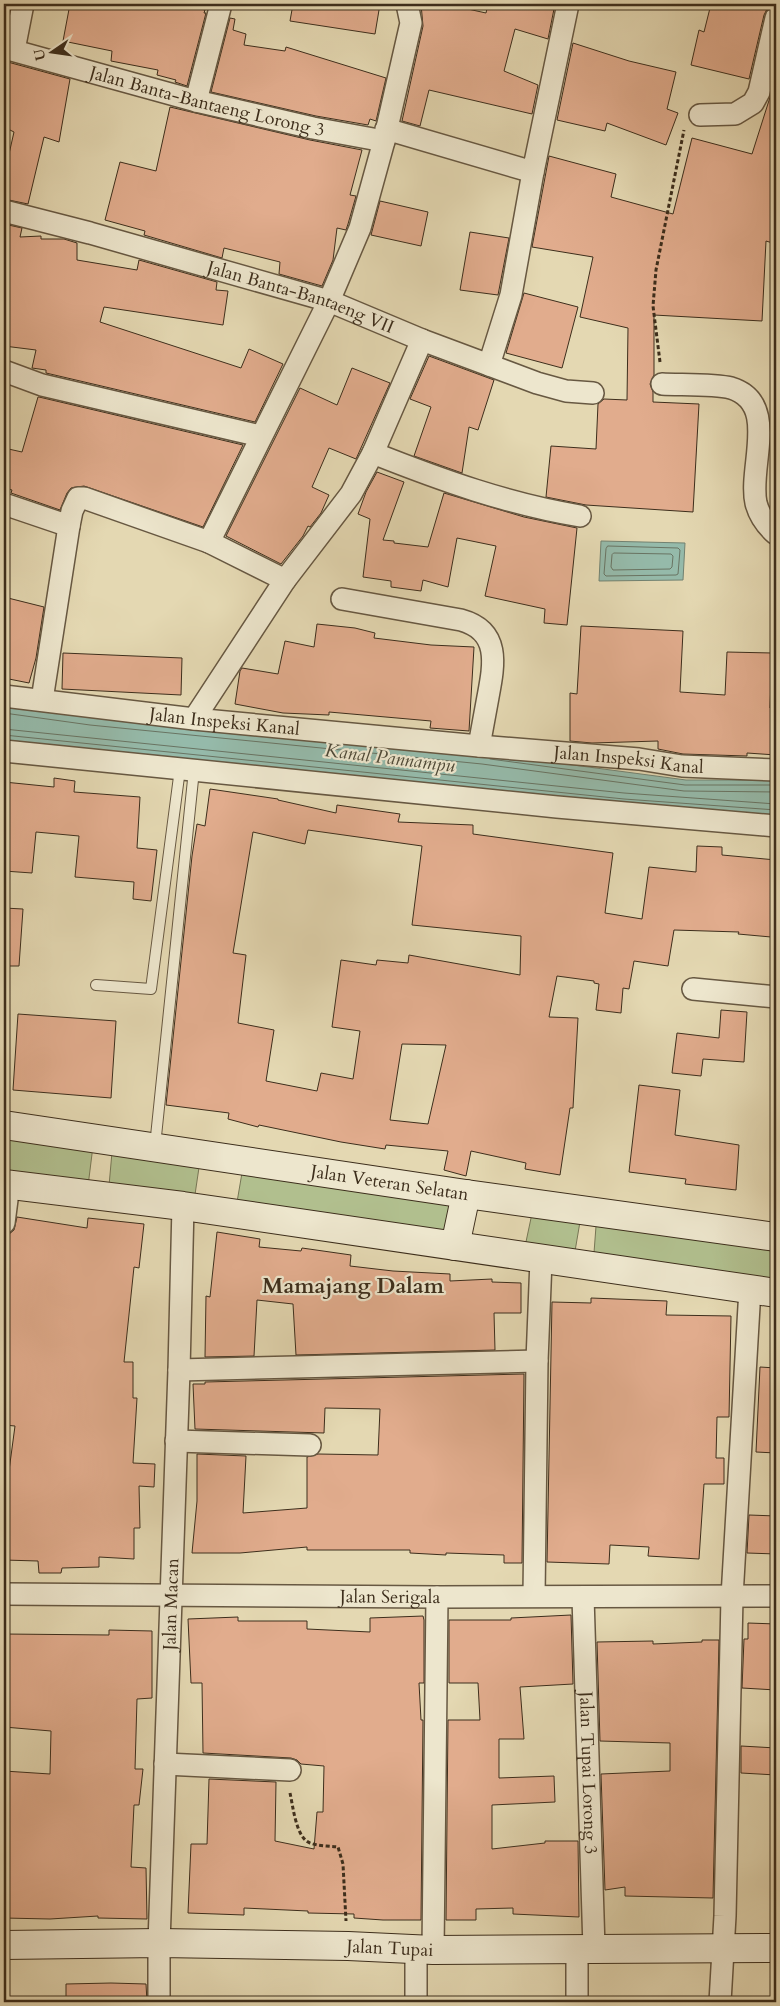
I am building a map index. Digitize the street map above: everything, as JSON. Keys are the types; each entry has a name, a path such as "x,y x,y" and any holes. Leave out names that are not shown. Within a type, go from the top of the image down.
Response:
{"main road":[{"name":"Jalan Veteran Selatan","path":"4,1124 466,1194 776,1238"},
{"path":"7,1184 183,1206 776,1293"},
{"path":"455,1246 466,1194"},
{"name":"Jalan Tupai","path":"4,1945 159,1943 348,1946 425,1950 776,1948"}],"street":[{"path":"9,49 23,4"},
{"path":"196,101 221,4"},
{"path":"209,542 260,436 329,301 360,228 385,135 410,23 407,4"},
{"path":"489,365 511,295 533,172 568,4"},
{"path":"700,115 735,114 753,103 760,92 776,18"},
{"name":"Jalan Banta-Bantaeng Lorong 3","path":"9,49 196,101 313,128 385,135 533,172"},
{"name":"Jalan Banta-Bantaeng VII","path":"4,211 90,233 329,301 422,340 537,383 566,391 593,393"},
{"path":"194,720 285,580 351,494 373,453 422,340"},
{"path":"4,371 42,385 260,436"},
{"path":"662,384 730,388 746,395 754,404 759,417 761,438 756,474 756,502 769,528 776,534"},
{"path":"373,453 460,487 550,511 580,516"},
{"path":"42,700 69,526 78,498 84,498 209,542 285,580"},
{"path":"4,504 69,526"},
{"path":"342,600 461,620 478,627 490,643 494,666 479,746"},
{"name":"Jalan Inspeksi Kanal","path":"4,696 194,720 639,759 682,766 776,770"},
{"path":"4,750 557,807 776,826"},
{"path":"693,990 776,997"},
{"path":"4,1224 7,1184"},
{"name":"Jalan Macan","path":"159,2002 159,1943 183,1206"},
{"path":"534,1596 537,1360 541,1260"},
{"path":"720,2002 724,1947 732,1597 750,1289"},
{"path":"179,1370 537,1360"},
{"path":"176,1441 310,1445"},
{"name":"Jalan Serigala","path":"4,1594 436,1597 776,1596"},
{"path":"416,2002 425,1950 436,1597"},
{"name":"Jalan Tupai Lorong 3","path":"577,2002 585,1949 583,1597"},
{"path":"165,1764 290,1770"}],"lane":[{"path":"96,986 151,990 187,769"},
{"path":"155,1147 187,769"}],"path":[{"path":"662,384 653,306 656,270 682,133 690,119 700,115"},
{"path":"290,1770 289,1788 302,1836 309,1843 338,1847 344,1870 348,1946"}],"shaded area":[{"path":"4,1125 94,1138 87,1194 4,1184"},
{"path":"113,1141 201,1154 193,1208 108,1197"},
{"path":"244,1161 452,1192 444,1244 235,1214"},
{"path":"534,1204 582,1210 573,1263 523,1256"},
{"path":"597,1213 776,1237 776,1292 593,1266"}],"water":[{"path":"601,541 685,543 683,580 599,581"},
{"name":"Kanal Pannampu","path":"4,702 483,753 686,780 776,780 776,815 623,804 4,740"}],"building":[{"path":"70,4 178,4 205,10 204,13 206,13 187,86 175,82 176,80 157,75 158,70 111,61 112,51 63,41"},
{"path":"293,4 380,4 375,34 290,21"},
{"path":"421,4 445,4 486,13 488,4 555,4 548,39 515,29 504,71 538,85 532,114 429,90 420,126 402,121 423,26"},
{"path":"711,4 776,4 776,6 767,9 764,15 749,79 691,65 699,30 704,32"},
{"path":"230,18 235,19 233,30 246,34 244,45 285,51 286,47 386,78 376,121 370,119 368,125 316,116 211,92"},
{"path":"573,43 629,61 676,72 667,109 678,113 666,145 607,123 605,131 557,120"},
{"path":"4,61 70,79 59,142 44,137 28,204 4,199 4,176 14,132 4,127"},
{"path":"772,91 776,91 776,244 766,241 762,321 654,315 654,375 650,384 653,392 653,402 699,404 693,512 586,505 546,497 551,446 596,449 598,404 604,399 627,400 628,328 580,317 593,257 532,247 549,156 616,174 611,197 673,214 692,138 752,154"},
{"path":"170,107 310,140 362,150 350,195 356,196 348,224 346,230 337,228 333,260 322,286 279,274 280,262 224,248 222,258 144,235 145,231 105,220 120,162 156,171"},
{"path":"380,201 428,212 421,246 371,235"},
{"path":"4,224 22,228 20,237 41,236 41,239 64,239 77,243 77,260 137,270 139,260 217,282 216,290 228,291 223,325 104,307 100,322 241,368 249,349 283,364 255,422 46,373 46,370 32,368 36,350 4,346"},
{"path":"470,232 509,238 498,295 460,290"},
{"path":"524,293 578,307 562,368 506,353"},
{"path":"429,356 494,380 478,430 469,427 462,473 414,456 431,407 410,399"},
{"path":"352,368 390,383 356,459 329,448 312,487 329,495 321,513 310,527 308,526 303,536 281,564 226,536 300,388 337,405"},
{"path":"38,397 243,445 203,527 84,486 71,488 60,510 11,493 12,490 4,488 4,448 22,452"},
{"path":"377,472 404,482 383,540 428,547 444,493 524,517 577,528 567,625 544,623 545,609 485,596 496,546 457,538 448,587 423,580 421,591 391,587 391,581 363,577 370,519 358,514 366,492"},
{"path":"4,597 44,607 36,658 29,683 4,678"},
{"path":"317,624 355,628 375,633 374,638 431,645 474,647 469,731 430,728 431,721 329,712 329,715 283,713 235,704 242,668 278,674 285,641 314,647"},
{"path":"581,626 683,631 680,692 725,695 727,652 772,653 770,708 776,708 776,755 747,753 747,756 683,754 658,749 658,741 592,743 570,741 570,693 577,694"},
{"path":"63,653 182,658 181,695 62,689"},
{"path":"54,778 75,781 74,792 140,797 137,848 157,850 151,901 133,899 134,882 75,877 79,836 36,832 32,873 4,871 4,782 54,787"},
{"path":"210,789 278,799 336,813 337,805 400,814 398,822 473,825 473,834 613,853 605,913 642,919 649,867 696,872 697,846 722,847 722,855 776,860 771,937 738,934 739,932 674,930 668,966 634,961 629,989 623,988 621,1013 596,1010 599,984 594,983 594,981 557,976 549,1017 578,1018 573,1108 570,1108 560,1175 525,1169 526,1163 471,1151 466,1176 444,1170 448,1151 386,1145 385,1149 341,1142 259,1125 258,1127 228,1119 229,1113 166,1105 192,856 197,824 205,826","holes":["308,830 422,846 412,925 521,936 520,975 409,955 408,963 377,960 376,965 341,960 332,1027 360,1031 353,1079 321,1073 317,1091 266,1081 274,1030 238,1023 246,955 233,953 253,832 305,844","402,1044 446,1045 428,1124 390,1120"]},
{"path":"4,908 23,909 19,966 4,966"},
{"path":"721,1010 747,1012 744,1062 703,1059 701,1076 672,1073 677,1033 719,1038"},
{"path":"18,1014 116,1021 111,1098 13,1090"},
{"path":"639,1085 680,1090 675,1135 739,1145 736,1190 685,1184 686,1179 629,1172"},
{"path":"17,1217 87,1228 88,1218 144,1224 139,1268 134,1267 124,1362 133,1362 133,1398 137,1398 133,1463 155,1464 154,1487 139,1486 140,1528 134,1528 134,1559 99,1557 99,1567 62,1568 61,1573 39,1573 38,1561 4,1560 4,1493 6,1493 15,1426 4,1425 4,1338 7,1307 4,1306 4,1265 8,1235 14,1230"},
{"path":"217,1232 260,1239 259,1247 301,1251 302,1248 351,1255 350,1266 393,1271 450,1274 450,1281 492,1279 492,1282 521,1283 521,1313 494,1313 495,1350 296,1355 293,1304 257,1300 254,1356 205,1357 206,1296 210,1297"},
{"path":"591,1298 667,1301 666,1315 731,1316 729,1417 717,1417 716,1458 724,1458 724,1484 704,1484 699,1559 648,1556 649,1547 610,1545 609,1564 547,1562 552,1302 591,1303"},
{"path":"760,1367 776,1368 776,1453 756,1452"},
{"path":"524,1374 522,1563 504,1563 504,1555 446,1553 446,1555 410,1553 410,1550 307,1550 307,1547 240,1553 192,1553 197,1501 197,1454 246,1456 243,1513 307,1508 307,1457 318,1454 378,1455 380,1409 325,1408 324,1433 195,1429 193,1384 205,1384 205,1382"},
{"path":"749,1515 776,1516 776,1554 747,1553"},
{"path":"571,1615 573,1684 520,1687 524,1739 499,1739 499,1778 554,1776 555,1802 492,1805 492,1849 545,1843 545,1841 578,1841 579,1917 513,1914 513,1908 476,1909 476,1920 446,1920 448,1720 480,1720 478,1683 449,1683 449,1620 511,1620 511,1618"},
{"path":"423,1616 424,1683 419,1683 421,1720 423,1720 421,1920 383,1920 354,1918 354,1914 308,1913 308,1911 244,1908 244,1915 188,1913 191,1844 207,1844 209,1779 276,1782 275,1841 314,1849 317,1812 323,1812 324,1766 301,1764 291,1758 203,1753 202,1683 191,1683 188,1619 238,1617 238,1621 307,1621 307,1629 370,1632 370,1618"},
{"path":"748,1623 776,1624 776,1690 742,1688 744,1639 748,1639"},
{"path":"109,1630 152,1631 152,1698 137,1699 135,1769 143,1769 139,1805 134,1805 131,1867 146,1868 147,1919 98,1918 98,1916 50,1919 4,1918 4,1771 50,1774 51,1731 4,1727 4,1634 109,1635"},
{"path":"702,1640 719,1640 713,1898 625,1896 625,1887 605,1890 601,1774 670,1771 670,1743 600,1741 597,1642 653,1641 653,1644 702,1642"},
{"path":"741,1746 776,1748 776,1775 741,1773"},
{"path":"66,1984 146,1984 147,2002 66,2002"}],"district":[{"name":"Mamajang Dalam","path":"353,1286"}]}
